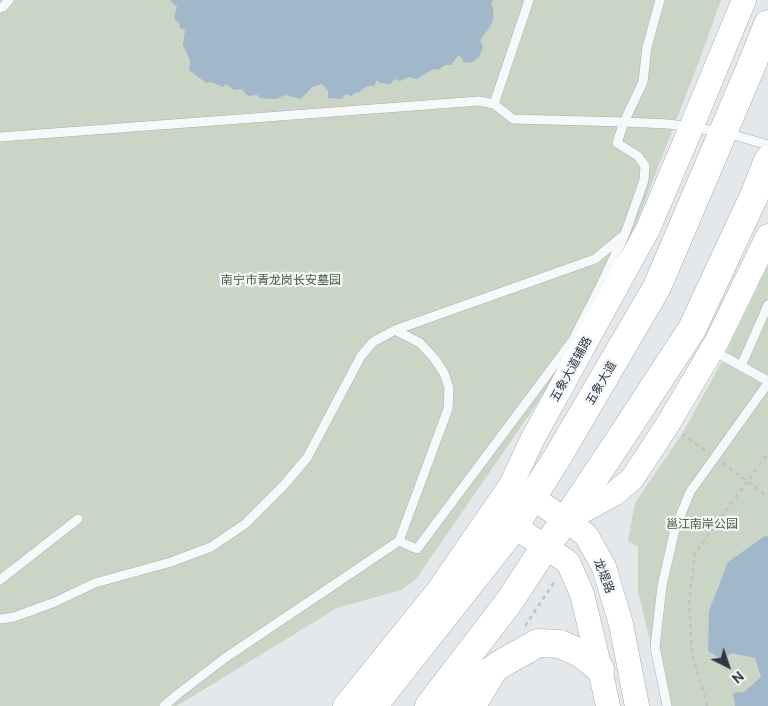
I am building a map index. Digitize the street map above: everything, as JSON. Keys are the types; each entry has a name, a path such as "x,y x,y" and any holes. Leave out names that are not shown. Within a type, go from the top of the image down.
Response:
{"main road":[{"name":"五象大道","path":"373,706 515,526 521,491 557,458 657,287 768,24"},
{"path":"430,706 509,602 545,547 566,520 692,329 754,196 768,160"},
{"path":"443,706 499,665 538,643 560,644 582,654 600,670"}],"street":[{"name":"五象大道辅路","path":"345,706 438,590 492,513 521,491 532,440 648,229 744,0"},
{"path":"566,520 614,494 632,479 668,424 712,350 768,236"},
{"name":"龙堤路","path":"521,491 586,535 604,567 621,624 636,706"},
{"path":"492,513 515,526 568,562 582,594 608,706"},
{"path":"474,706 499,665"}],"lane":[{"path":"0,8 9,0"},
{"path":"494,104 529,0"},
{"path":"399,541 417,549 573,340 601,285 625,234 644,180 645,166 638,156 617,143 624,122 643,82 647,47 660,0"},
{"path":"0,137 479,101 494,104 513,119 669,124 723,132 768,146"},
{"path":"0,620 14,617 55,602 95,582 171,562 211,547 245,524 284,485 307,458 360,356 373,342 395,330 595,259 625,234"},
{"path":"741,366 768,305"},
{"path":"164,706 225,658 399,541 448,409 449,388 444,373 434,358 420,343 395,330"},
{"path":"666,706 655,647 662,586 675,529 690,492 768,382 712,350"},
{"path":"0,580 78,519"}],"path":[{"path":"707,706 692,655 689,602 696,553 768,453"}],"green space":[{"name":"南宁市青龙岗长安墓园","path":"0,0 721,0 618,271 569,357 416,579 401,590 337,608 177,706 0,706"},
{"name":"邕江南岸公园","path":"768,265 768,706 663,706 660,683 638,591 638,547 628,541 635,503 682,434 720,365"}],"water":[{"path":"170,0 494,0 491,3 494,14 492,23 480,40 483,47 479,57 471,63 462,62 463,60 459,55 451,65 445,65 438,70 433,69 417,79 409,77 400,81 395,79 390,84 380,83 377,80 374,86 367,86 351,96 346,94 341,99 328,98 328,91 322,84 312,87 301,99 285,95 276,99 260,98 257,95 248,96 242,89 234,90 226,84 223,87 211,82 206,83 189,70 190,60 183,45 185,30 179,27 180,25 174,18 177,7"},
{"path":"765,536 768,537 768,706 735,706 733,693 744,692 761,677 755,658 732,653 721,659 708,651 709,611 728,562"}]}
